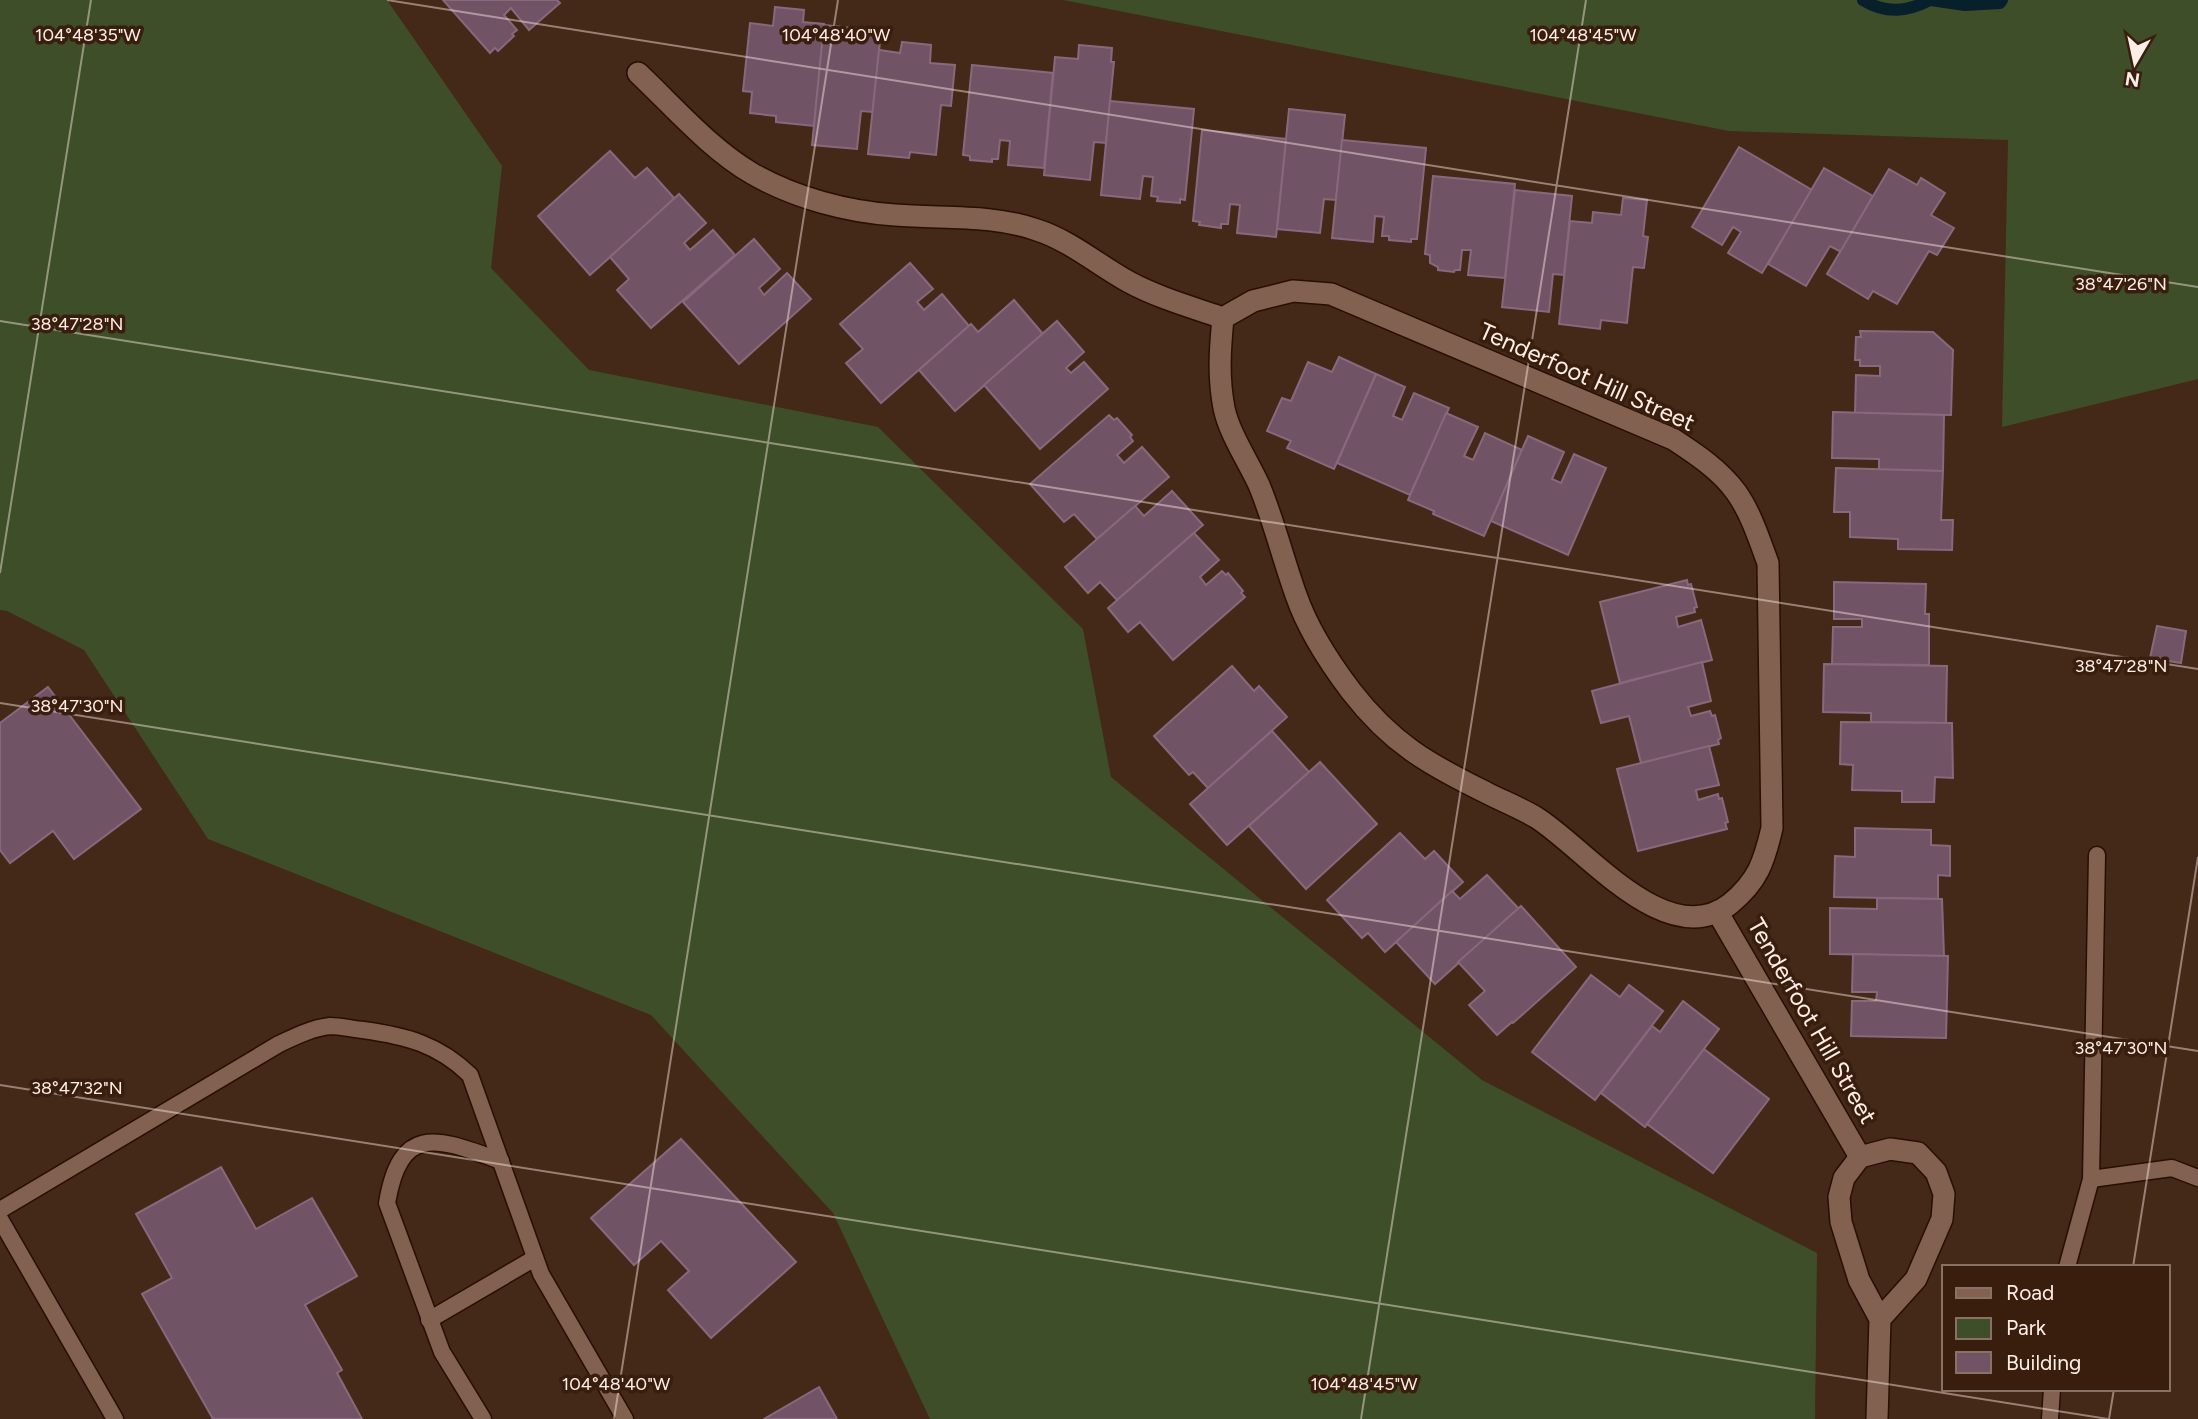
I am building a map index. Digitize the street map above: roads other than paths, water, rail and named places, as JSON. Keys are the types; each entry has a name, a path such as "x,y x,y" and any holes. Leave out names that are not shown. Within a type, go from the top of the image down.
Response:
{"street":[{"path":"638,73 709,141 753,174 794,193 840,206 894,215 999,220 1037,230 1071,245 1129,281 1167,299 1223,318"},
{"name":"Tenderfoot Hill Street","path":"1293,291 1331,294 1673,439 1710,464 1736,492 1755,527 1768,563 1772,828 1765,862 1747,890 1718,913 1693,917 1664,911 1626,891 1536,817 1441,771 1411,753 1379,723 1352,692 1321,648 1297,598 1259,486 1224,411 1218,369 1223,318 1252,301 1293,291"},
{"name":"Tenderfoot Hill Street","path":"1718,913 1860,1157"},
{"name":"Tenderfoot Hill Street","path":"1890,1149 1918,1153 1936,1172 1944,1194 1942,1219 1916,1279 1880,1319 1859,1280 1841,1222 1839,1197 1844,1178 1860,1157 1890,1149"},
{"path":"1877,1419 1880,1319"}],"lane":[{"path":"2068,1265 2091,1180 2097,855"},
{"path":"0,1210 305,1031 332,1026 384,1033 424,1043 453,1059 470,1075 541,1274 625,1419"},
{"path":"483,1419 442,1352 387,1203 391,1178 400,1158 412,1147 432,1142 456,1145 501,1161"},
{"path":"2091,1180 2172,1168 2198,1178"},
{"path":"0,1219 115,1419"},
{"path":"429,1320 535,1258"},
{"path":"2050,1419 2052,1391"}],"waterway":[{"path":"1863,0 1880,8 1896,10 1930,0"},
{"path":"1931,0 1965,5 2000,3 2002,0"}]}
